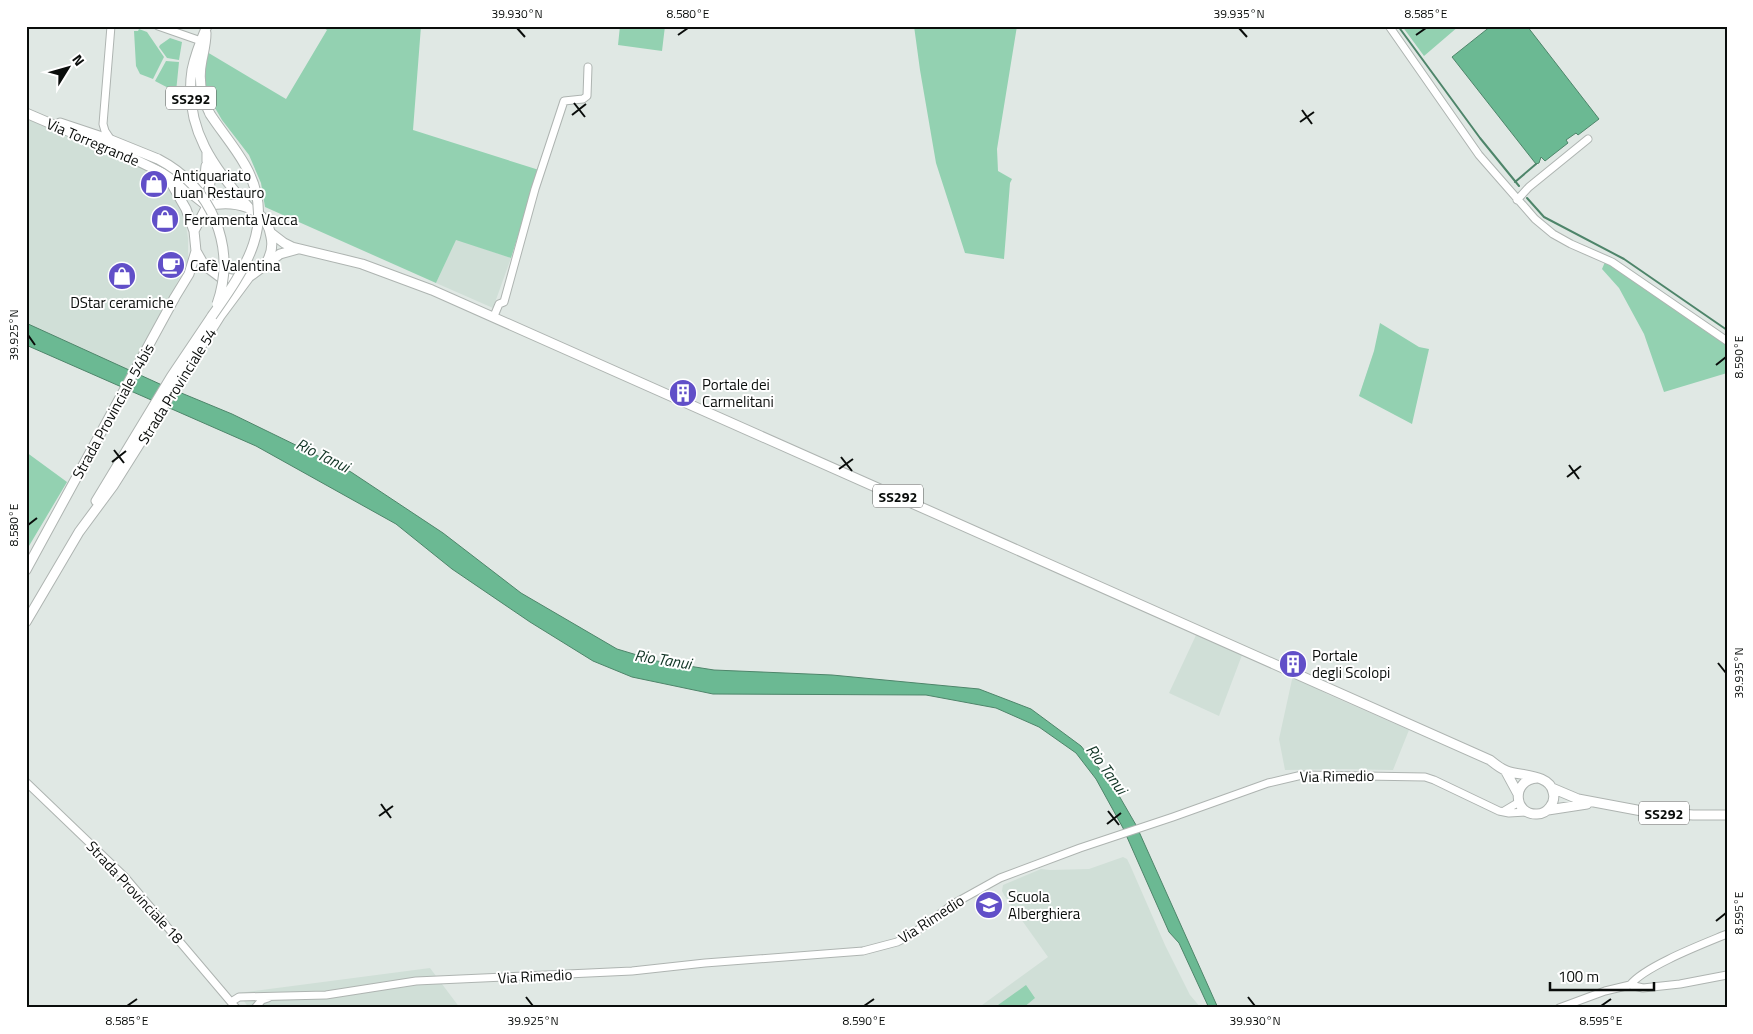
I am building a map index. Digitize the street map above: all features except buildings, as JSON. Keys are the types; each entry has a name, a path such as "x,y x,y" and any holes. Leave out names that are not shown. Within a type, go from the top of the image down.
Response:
{"main road":[{"path":"26,622 79,532 88,513 144,429 171,377 248,261 255,239 258,221 256,195 250,174 210,114 202,95 200,71 206,43 206,27"},
{"name":"SS292","path":"194,231 207,206 211,174 191,104 192,69 206,27"},
{"path":"29,114 111,140 158,159 185,176 196,188 205,200 216,222 222,245 224,262 220,296 212,316"},
{"name":"Via Torregrande","path":"29,114 169,176 207,206"},
{"path":"185,189 195,189 202,184 206,174 207,157"},
{"name":"SS292","path":"207,157 251,210 264,218 271,233 284,243 299,249 362,264 494,316 1481,756 1505,770 1546,781 1552,788 1578,799 1642,811 1692,815 1727,815"},
{"name":"Via Torregrande","path":"159,171 174,187 194,231"},
{"path":"207,206 235,204 251,210"},
{"path":"194,231 196,251 204,265 220,278 237,280 249,277 280,254 299,249"},
{"path":"261,269 270,253 271,233"},
{"name":"Strada Provinciale 54bis","path":"26,570 189,274 196,251"},
{"name":"Strada Provinciale 54","path":"144,429 178,382 229,303 249,277"},
{"path":"1505,770 1528,812"},
{"path":"1519,798 1521,786 1525,782 1537,778"},
{"path":"1548,810 1554,799 1552,788"},
{"name":"SS292","path":"1528,812 1540,814 1548,810 1576,804 1602,803"}],"street":[{"path":"111,26 103,124 111,140"},
{"path":"158,26 201,41"},
{"path":"1389,26 1479,155 1535,219 1552,234 1612,262 1727,341"},
{"path":"494,316 499,304 504,302 535,189 564,101 583,99 586,96 588,67"},
{"path":"1517,200 1529,187 1588,139"},
{"name":"Via Rimedio","path":"234,1005 239,997 326,995 416,981 632,971 705,963 863,951 897,942 955,903 1000,878 1048,859 1268,783 1302,775 1425,777 1509,814 1528,812"},
{"name":"Strada Provinciale 18","path":"26,782 124,876 234,1005"},
{"path":"1504,811 1519,798"},
{"path":"1630,985 1635,979 1654,968 1727,934"},
{"path":"1559,1008 1605,991 1630,985 1643,988 1680,984 1727,974"},
{"path":"255,1008 262,1000 272,996"}],"shaded area":[{"path":"321,26 421,26 413,130 539,170 511,258 456,240 436,283 265,207 261,183 249,155 222,120 204,89 203,78 207,52 286,99 327,30"},
{"path":"620,26 665,26 662,51 618,45"},
{"path":"914,26 1017,26 997,149 998,171 1012,179 1010,183 1004,259 965,253 936,163"},
{"path":"1402,26 1459,26 1424,56"},
{"path":"1491,26 1527,26 1599,119 1578,135 1576,133 1566,140 1568,143 1545,161 1541,157 1539,163 1536,164 1452,57"},
{"path":"139,29 147,32 164,57 153,79 140,74 136,66 134,31"},
{"path":"170,38 182,42 179,60 167,58 159,47"},
{"path":"166,61 179,62 176,92 155,81"},
{"path":"30,120 132,162 160,178 168,183 184,213 188,238 188,261 160,317 129,370 26,323 26,127"},
{"path":"456,239 511,258 493,308 436,283"},
{"path":"1605,262 1643,285 1727,345 1727,373 1664,392 1644,334 1619,288 1602,269"},
{"path":"26,323 162,385 232,414 351,472 443,533 521,593 617,649 657,661 714,670 832,675 979,689 1031,709 1081,746 1114,787 1136,825 1218,1008 1209,1008 1179,943 1169,932 1123,828 1096,779 1076,753 1039,727 996,708 926,695 713,694 632,677 593,661 530,622 452,569 396,524 256,446 26,345"},
{"path":"1380,323 1419,347 1429,349 1412,424 1359,396 1374,351"},
{"path":"26,452 67,482 26,551"},
{"path":"1197,633 1242,655 1219,716 1169,693"},
{"path":"1293,675 1327,694 1409,730 1393,770 1285,770 1279,739"},
{"path":"1123,857 1127,859 1130,865 1165,945 1190,995 1201,1008 978,1008 1048,957 1004,895 1002,891 1003,885 1041,869 1089,869"},
{"path":"430,968 460,1008 249,1008 238,993"},
{"path":"1026,985 1035,998 1023,1008 1001,1008 998,1005"}],"waterway":[{"path":"1398,26 1480,138 1519,186"},
{"path":"1515,182 1536,164"},
{"path":"1527,198 1544,217 1624,259 1727,330"}],"place":[{"name":"Antiquariato Luan Restauro","path":"154,184"},
{"name":"Ferramenta Vacca","path":"165,219"},
{"name":"Cafè Valentina","path":"171,265"},
{"name":"DStar ceramiche","path":"122,276"},
{"name":"Portale dei Carmelitani","path":"683,393"},
{"name":"Portale degli Scolopi","path":"1293,664"},
{"name":"Scuola Alberghiera","path":"989,905"}],"water label":[{"name":"Rio Tanui","path":"323,455"},
{"name":"Rio Tanui","path":"663,659"},
{"name":"Rio Tanui","path":"1107,769"}]}
